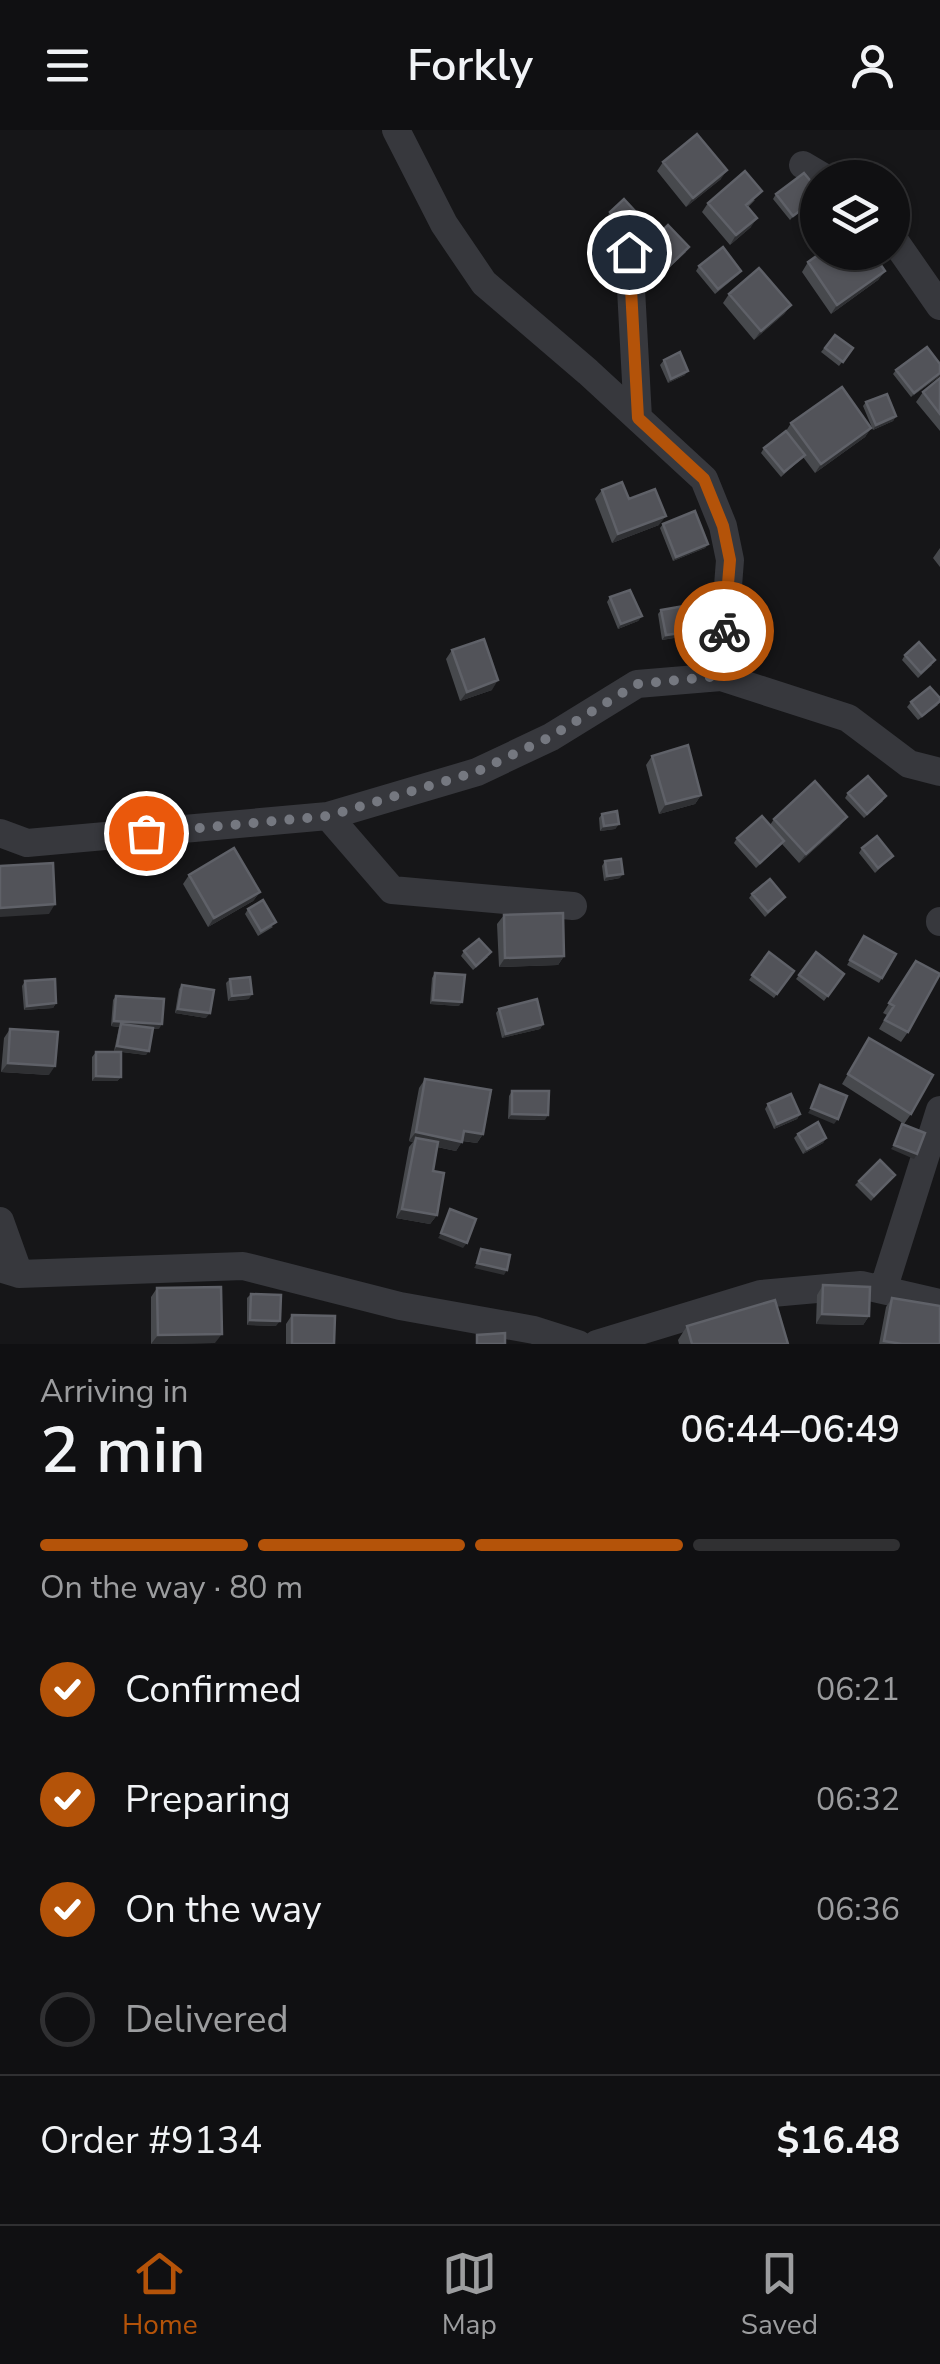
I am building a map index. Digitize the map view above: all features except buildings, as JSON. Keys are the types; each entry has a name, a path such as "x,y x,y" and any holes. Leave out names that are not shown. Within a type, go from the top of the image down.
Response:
{"street":[{"path":"396,130 444,224 484,283 704,479 723,526 730,560 721,676"},
{"path":"629,252 638,418"},
{"path":"910,263 940,306"},
{"path":"0,833 27,842 328,816 476,772 550,737 637,684 721,676 848,718 909,764 940,772"},
{"path":"328,816 392,890 573,906"},
{"path":"883,1290 940,1110"},
{"path":"0,1221 9,1271 242,1266 400,1306 534,1330 578,1344"},
{"path":"598,1344 761,1294 861,1284 940,1304"}],"way so far":[{"path":"146,833 328,816 476,772 550,737 637,684 721,676 724,631"}],"route":[{"path":"629,252 638,418 704,479 723,526 730,560 724,631"}]}
